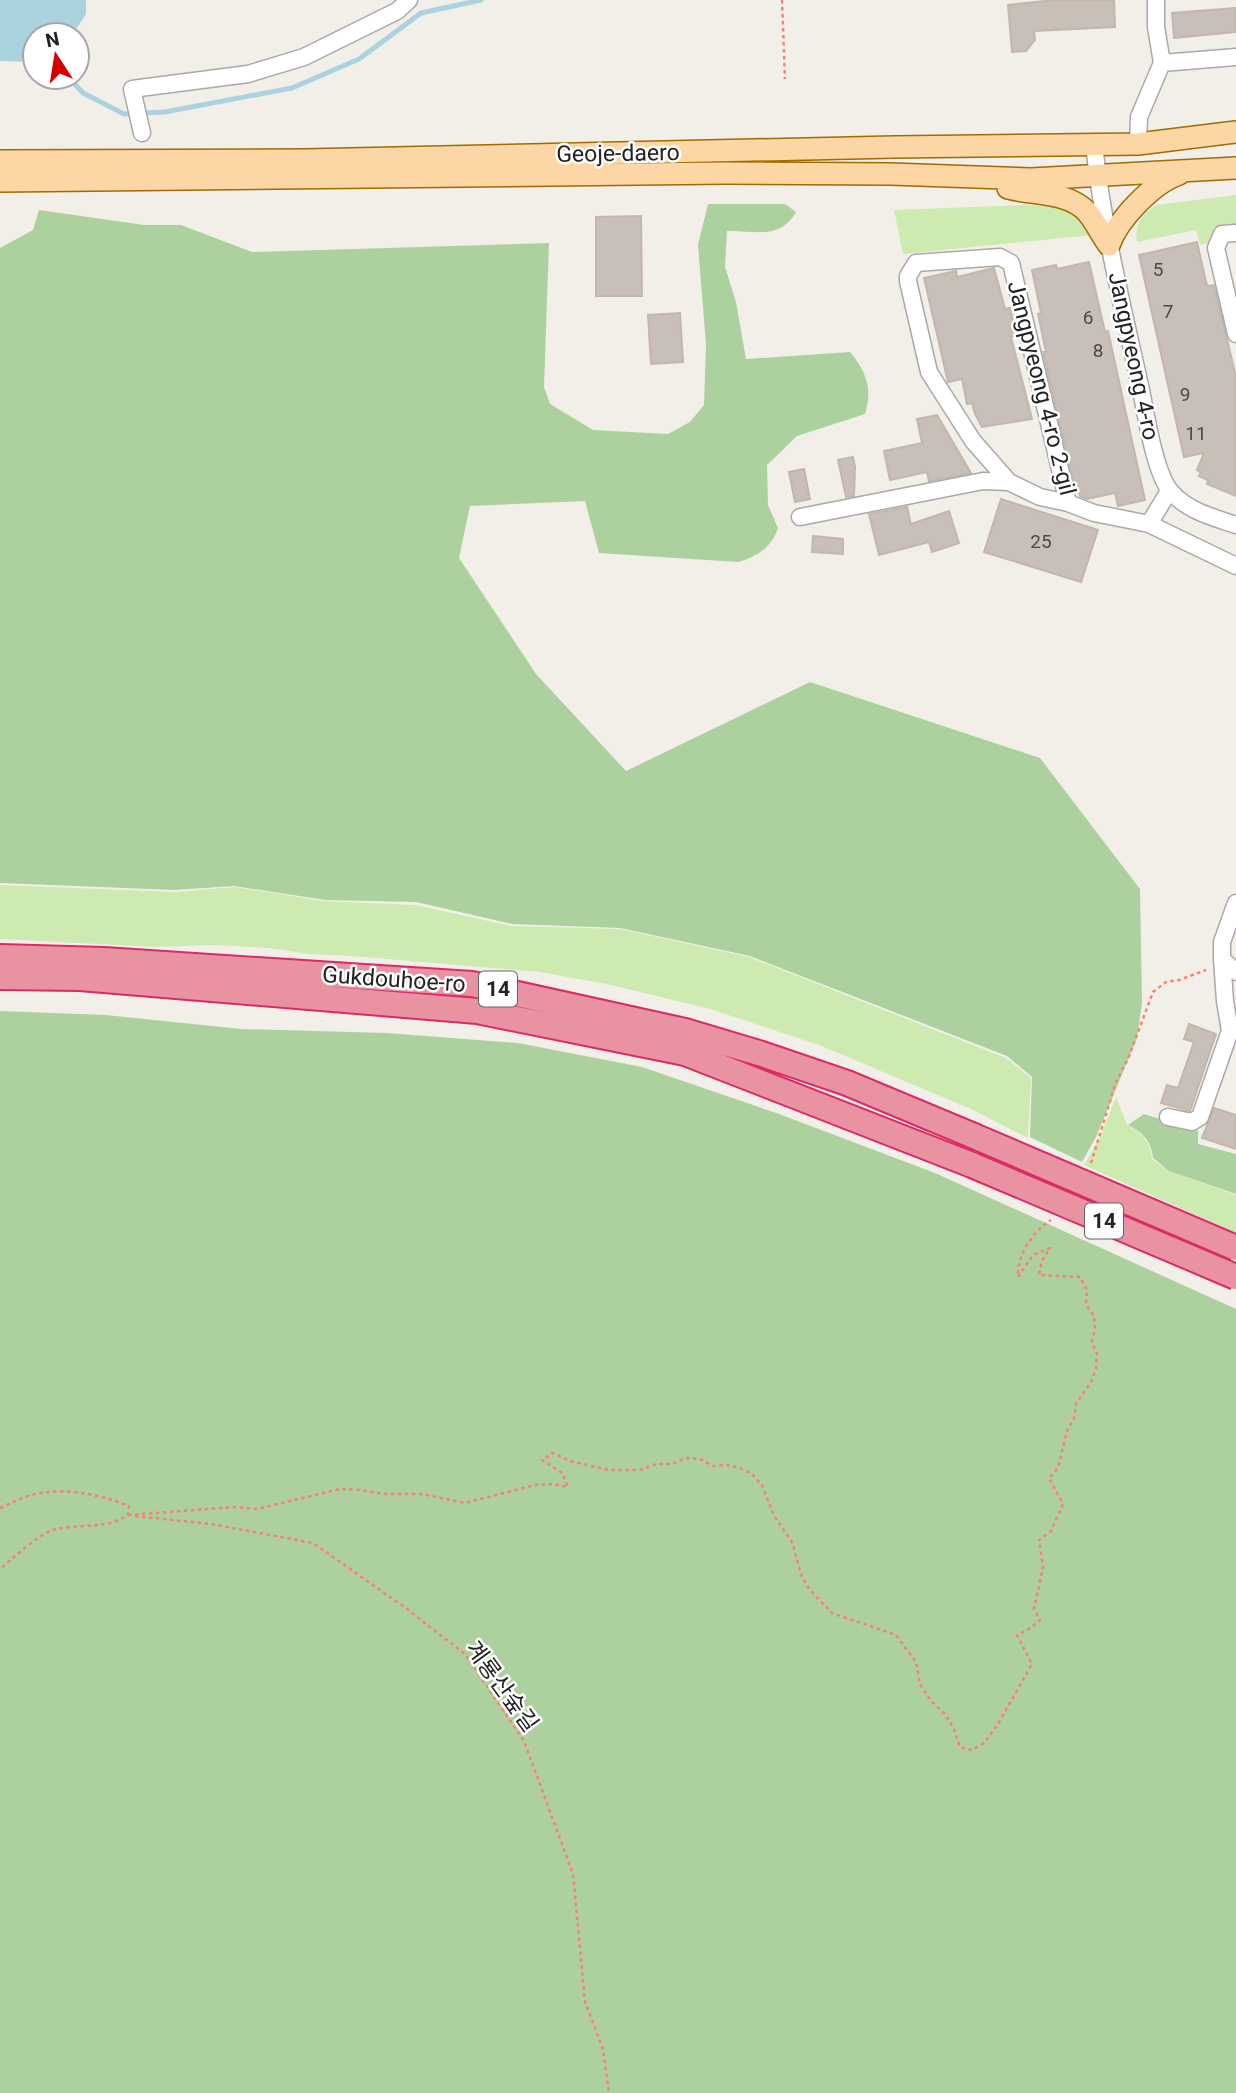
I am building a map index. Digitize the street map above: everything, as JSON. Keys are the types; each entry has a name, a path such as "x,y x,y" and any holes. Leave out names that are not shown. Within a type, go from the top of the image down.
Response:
{"highway":[{"name":"Gukdouhoe-ro","path":"0,957 104,960 472,984 685,1031 762,1054 847,1083 1085,1183"},
{"name":"Gukdouhoe-ro","path":"0,977 80,978 477,1011 685,1053 972,1165 1072,1208"},
{"name":"14","path":"1085,1183 1236,1248"},
{"name":"14","path":"1072,1208 1236,1277"}],"main road":[{"name":"Geoje-daero","path":"0,161 306,160 894,146 1138,144 1236,132"},
{"name":"Geoje-daero","path":"0,181 726,173 891,174 1031,179 1236,168"},
{"path":"1109,245 1114,230 1143,198 1175,175 1191,170"},
{"path":"987,178 997,185 1060,197 1076,204 1089,214 1109,245"}],"street":[{"path":"142,133 132,89 248,74 304,57 397,11 409,0"},
{"path":"1138,144 1139,117 1162,63 1156,27 1156,0"},
{"path":"1162,63 1236,57"},
{"name":"Jangpyeong 4-ro","path":"1094,145 1109,245 1151,440 1169,491"},
{"path":"1236,233 1221,235 1216,248 1236,334"},
{"name":"Jangpyeong 4-ro 2-gil","path":"1009,482 974,441 929,372 908,275 916,263 1000,257 1011,263 1068,503 1094,513 1149,524 1236,566"},
{"path":"800,517 983,481 1009,482 1040,497 1068,503"},
{"path":"1149,524 1169,491 1195,511 1236,525"},
{"path":"1168,1117 1192,1122 1200,1117 1230,1031 1222,942 1233,922 1236,903"},
{"path":"1222,959 1236,972"}],"path":[{"path":"782,0 785,79"},
{"path":"1085,1183 1116,1082 1128,1059 1153,992 1166,982 1180,980 1208,969 1222,959"},
{"path":"0,1569 50,1531 81,1524 105,1525 118,1522 128,1515 235,1507 257,1509 340,1489 384,1494 422,1494 465,1503 535,1485 568,1487 562,1473 542,1460 553,1453 570,1461 608,1470 640,1470 673,1464 685,1458 700,1459 713,1466 740,1468 762,1485 774,1516 792,1542 802,1577 810,1590 832,1613 896,1635 916,1662 920,1684 931,1701 945,1714 960,1747 972,1750 984,1743 998,1724 1032,1664 1017,1635 1031,1629 1040,1620 1034,1609 1043,1567 1039,1540 1051,1531 1063,1504 1049,1478 1058,1468 1076,1404 1091,1382 1096,1369 1097,1354 1092,1342 1094,1316 1086,1304 1087,1290 1080,1277 1066,1274 1039,1275 1042,1261 1050,1248 1033,1255 1018,1277 1017,1263 1029,1241 1047,1222 1072,1208"},
{"path":"0,1508 35,1494 61,1490 119,1502 129,1506 128,1515"},
{"name":"계룡산숲길","path":"128,1515 211,1524 313,1543 403,1606 465,1654 524,1741 573,1874 585,2002 603,2049 609,2093"}],"green space":[{"path":"1236,195 1236,232 1200,245 1196,230 1137,242 1140,220 1157,205"},
{"path":"708,204 785,204 796,212 782,227 774,230 727,231 725,267 736,302 746,359 850,352 860,366 868,388 865,414 797,436 767,465 768,505 778,528 768,546 745,560 738,562 599,553 585,501 470,506 459,558 536,674 626,771 810,682 1040,758 1140,889 1142,1003 1137,1038 1096,1137 1082,1162 1030,1137 1032,1077 1007,1056 750,956 620,928 512,924 416,902 325,900 234,886 174,890 0,883 0,248 33,230 39,210 144,225 181,225 252,252 549,243 544,387 550,404 593,430 668,434 690,422 704,405 706,344 698,245"},
{"path":"1046,206 1072,213 1092,235 903,254 894,210"},
{"path":"0,885 175,892 234,887 324,901 416,905 511,926 620,929 749,957 1006,1058 1031,1078 1028,1138 971,1109 819,1045 710,1009 607,984 540,972 308,954 269,948 215,945 156,947 0,939"},
{"path":"0,1011 106,1015 241,1029 387,1033 518,1043 642,1067 779,1114 935,1173 1236,1309 1236,2093 0,2093"},
{"path":"1116,1097 1127,1125 1145,1139 1152,1159 1169,1171 1236,1195 1236,1233 1084,1165 1100,1137"},
{"path":"1144,1114 1198,1131 1198,1144 1236,1154 1236,1194 1169,1171 1153,1158 1145,1138 1128,1125"}],"water":[{"path":"0,0 86,0 86,14 81,21 21,21 21,62 0,61"}],"building":[{"path":"1054,0 1114,0 1115,27 1034,31 1035,40 1026,51 1012,52 1008,5"},
{"path":"1236,8 1236,32 1174,38 1172,13"},
{"path":"641,216 642,296 596,296 596,217"},
{"path":"1197,242 1207,286 1214,285 1236,377 1236,496 1207,484 1208,480 1199,476 1201,472 1197,470 1204,453 1184,457 1139,255"},
{"path":"1089,262 1105,332 1108,331 1145,500 1118,506 1115,493 1087,499 1080,496 1077,483 1074,484 1043,352 1046,352 1038,314 1041,313 1032,270 1056,265 1057,269"},
{"path":"994,268 1005,309 1010,308 1016,335 1011,337 1032,419 982,427 972,403 967,404 962,379 948,382 924,278 956,271 957,277"},
{"path":"680,313 683,362 651,364 648,315"},
{"path":"937,415 971,473 929,481 927,472 890,480 884,451 922,443 917,419"},
{"path":"853,457 854,496 846,497 838,460"},
{"path":"804,469 810,499 795,502 789,472"},
{"path":"1001,499 1098,530 1081,582 984,552"},
{"path":"907,507 911,524 949,511 959,543 932,552 929,542 879,555 869,514"},
{"path":"813,536 843,539 843,554 812,552"},
{"path":"1189,1024 1216,1034 1190,1111 1161,1103 1167,1085 1178,1088 1194,1042 1184,1039"},
{"path":"1214,1108 1236,1115 1236,1149 1202,1138"}],"waterway":[{"path":"81,91 124,114 165,112 292,88 359,59 421,13 481,0"}]}
